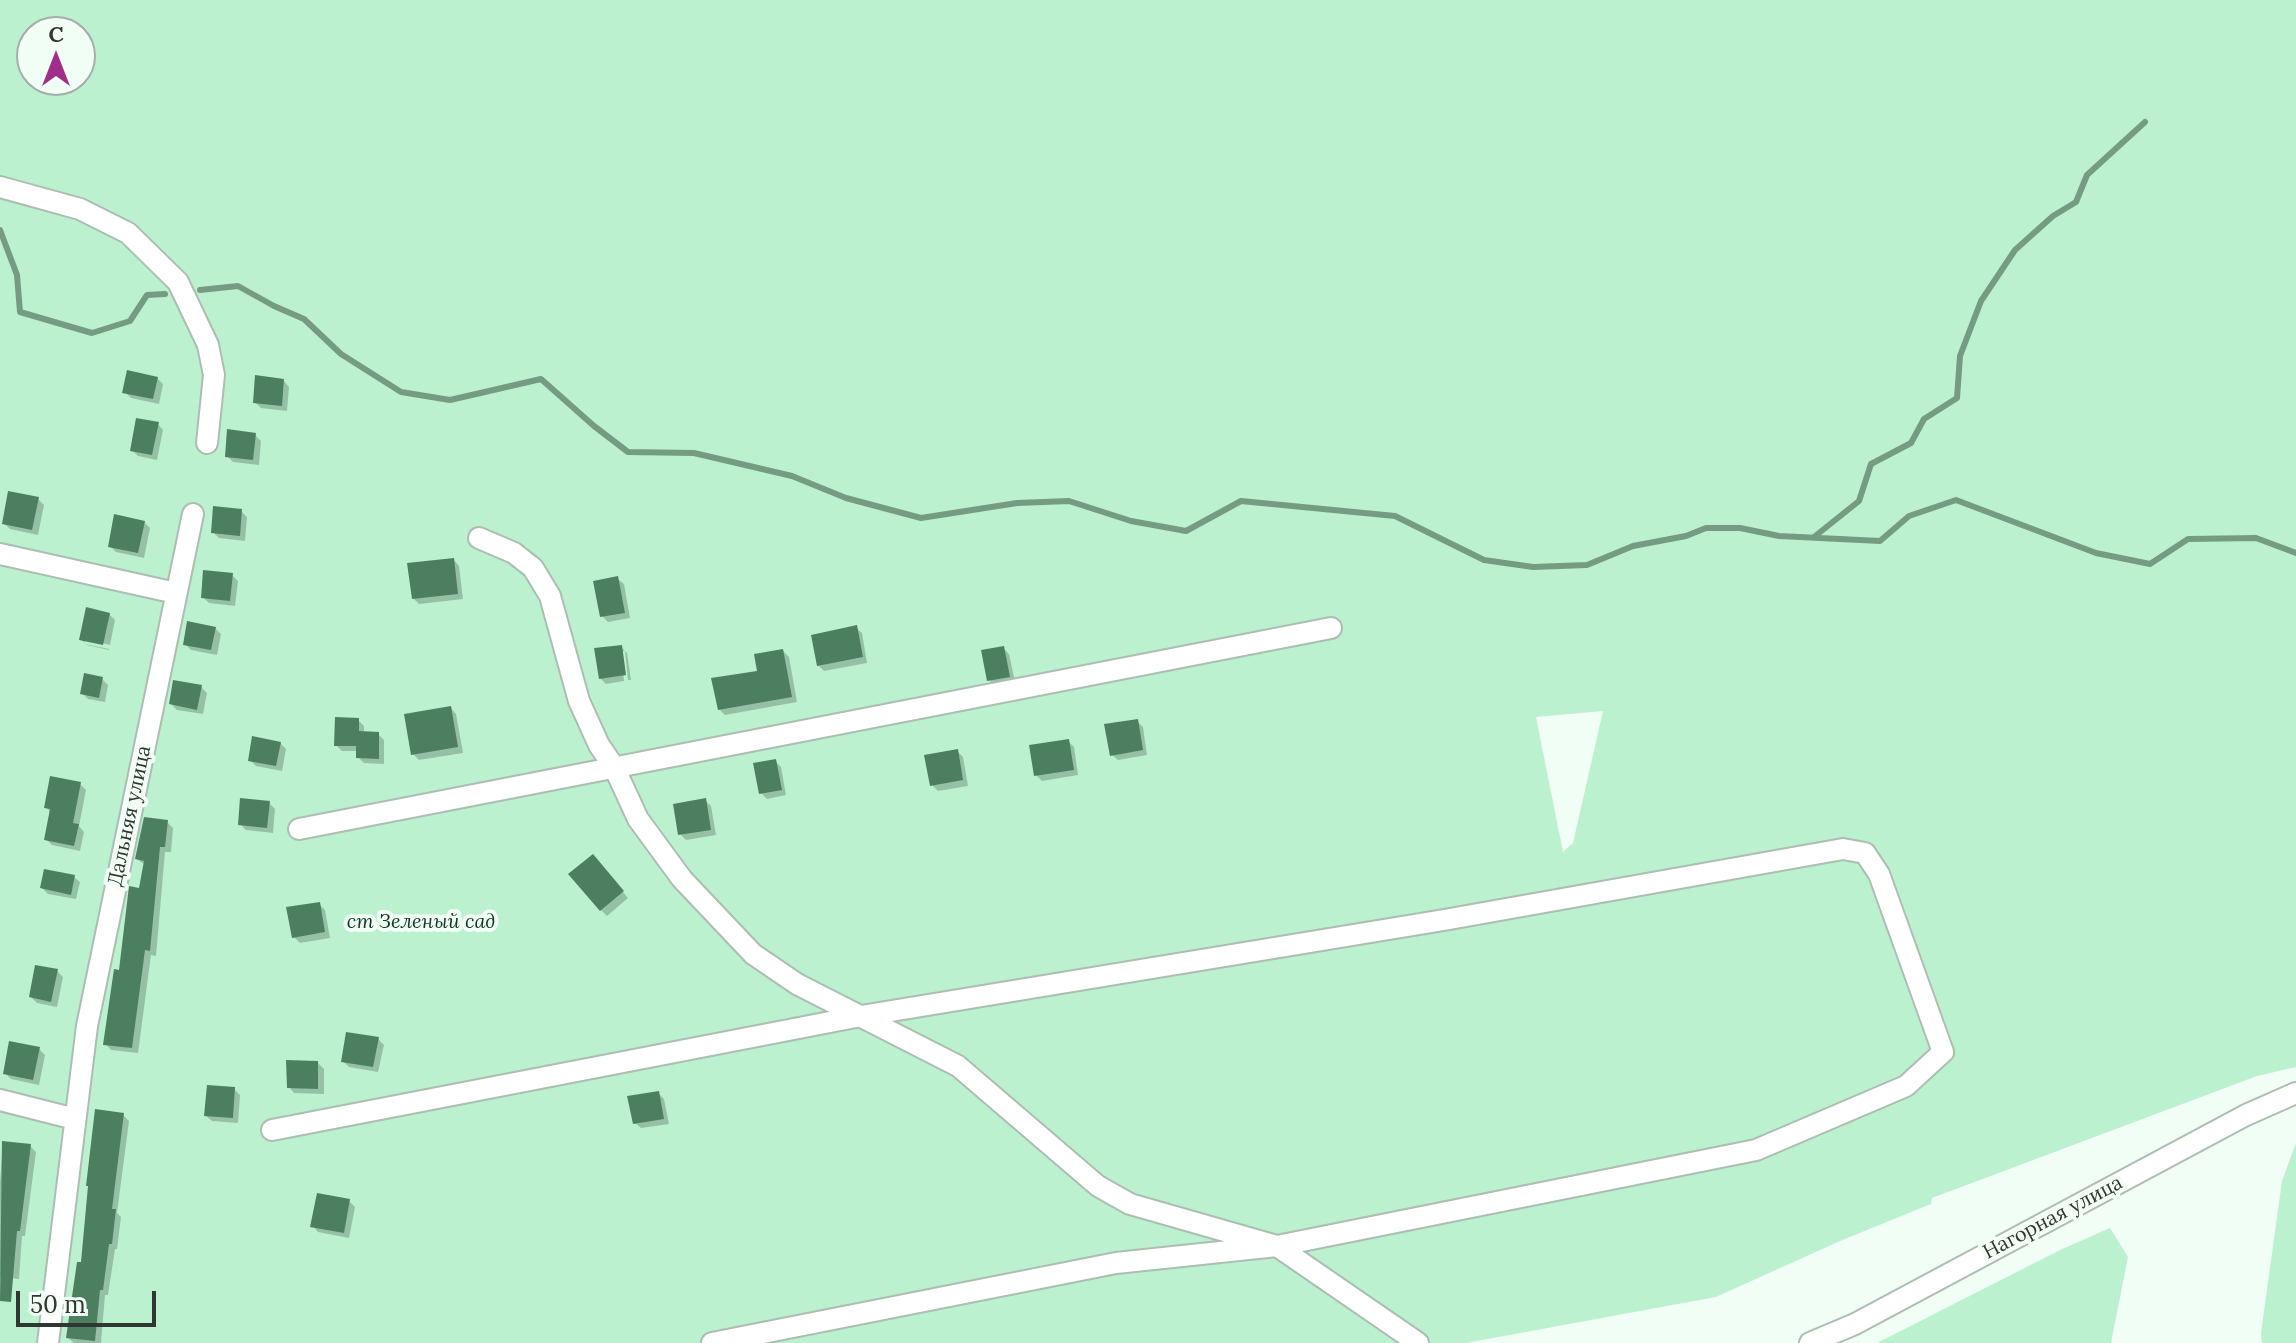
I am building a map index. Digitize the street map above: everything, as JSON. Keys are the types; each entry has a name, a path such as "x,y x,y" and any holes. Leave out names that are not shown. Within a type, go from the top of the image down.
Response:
{"street":[{"path":"0,187 80,209 128,233 178,282 208,345 214,375 207,443"},
{"name":"Дальняя улица","path":"48,1343 87,1026 193,514"},
{"path":"479,538 514,553 533,568 550,596 579,701 638,819 682,879 753,954 797,984 958,1066 1098,1186 1130,1204 1277,1246 1418,1343"},
{"path":"0,554 176,593"},
{"path":"299,829 1331,628"},
{"path":"272,1130 861,1016 1459,917 1843,849 1865,853 1879,874 1943,1052 1906,1086 1756,1150 1277,1246 1116,1263 712,1343"},
{"name":"Нагорная улица","path":"1810,1343 1855,1324 2246,1115 2296,1093"},
{"path":"0,1100 75,1119"}],"green space":[{"name":"ст Зеленый сад","path":"0,0 2296,0 2296,1067 2257,1076 1932,1198 1931,1204 1716,1297 1466,1343 0,1343","holes":["1603,711 1573,843 1563,852 1536,717"]},
{"path":"2296,1143 2296,1343 2262,1343 2282,1181"},
{"path":"2110,1228 2128,1257 2111,1343 1877,1343 2060,1250"}],"building":[{"path":"127,370 158,377 153,399 122,393"},
{"path":"255,375 284,379 282,406 253,403"},
{"path":"136,418 159,422 152,455 130,451"},
{"path":"227,429 256,433 253,460 225,457"},
{"path":"8,491 39,497 32,530 2,524"},
{"path":"213,506 242,509 240,536 211,533"},
{"path":"114,514 145,521 138,553 108,547"},
{"path":"454,558 458,594 412,599 407,563"},
{"path":"203,570 233,573 230,601 201,598"},
{"path":"618,576 625,613 600,617 593,581"},
{"path":"86,607 110,613 103,645 79,640"},
{"path":"187,621 216,627 211,650 183,645"},
{"path":"857,625 863,657 817,666 811,635"},
{"path":"622,645 626,675 599,679 594,648"},
{"path":"1004,646 1010,677 987,681 981,650"},
{"path":"783,649 792,697 718,710 711,678 757,671 754,654"},
{"path":"84,673 103,677 99,698 80,694"},
{"path":"173,680 202,685 197,710 169,704"},
{"path":"451,706 458,747 411,755 404,714"},
{"path":"335,717 359,718 359,731 379,732 379,759 356,758 356,746 334,746"},
{"path":"1138,719 1143,750 1110,756 1104,724"},
{"path":"252,736 281,742 276,766 248,761"},
{"path":"1069,739 1074,770 1034,776 1029,745"},
{"path":"958,749 963,780 930,786 924,755"},
{"path":"776,759 782,790 759,794 753,763"},
{"path":"50,776 81,782 73,823 79,824 74,846 44,840 50,809 44,808"},
{"path":"240,798 270,801 267,828 238,825"},
{"path":"706,798 711,830 678,835 673,804"},
{"path":"144,817 168,820 165,847 160,847 150,951 145,950 132,1048 103,1045 114,969 119,970 129,886 139,888 144,861 135,859"},
{"path":"593,854 624,891 600,911 568,874"},
{"path":"44,869 75,875 71,895 40,888"},
{"path":"320,902 325,932 292,938 286,907"},
{"path":"35,965 58,969 51,1002 29,997"},
{"path":"346,1032 379,1037 373,1067 341,1062"},
{"path":"9,1041 40,1047 33,1080 3,1074"},
{"path":"286,1060 318,1061 318,1089 287,1088"},
{"path":"207,1085 235,1087 233,1118 204,1116"},
{"path":"659,1091 664,1119 633,1124 627,1096"},
{"path":"95,1109 124,1113 112,1209 116,1209 112,1244 109,1244 103,1290 100,1290 95,1341 66,1338 77,1262 81,1262"},
{"path":"2,1141 31,1144 20,1231 17,1231 11,1302 0,1301"},
{"path":"317,1193 350,1199 344,1233 310,1227"}],"waterway":[{"path":"1814,537 1859,501 1871,464 1911,443 1924,419 1957,398 1960,356 1981,301 2015,250 2053,216 2076,202 2087,175 2145,122"},
{"path":"0,230 17,275 20,312 92,333 130,321 147,295 165,294"},
{"path":"200,290 238,286 304,319 341,354 401,392 450,400 541,379 628,452 694,453 792,476 846,498 921,518 1017,503 1069,501 1131,521 1186,531 1241,501 1395,516 1484,560 1533,567 1587,565 1633,546 1686,536 1706,528 1740,528 1779,536 1880,541 1909,516 1956,500 2096,553 2150,564 2188,539 2256,538 2296,553"}]}
